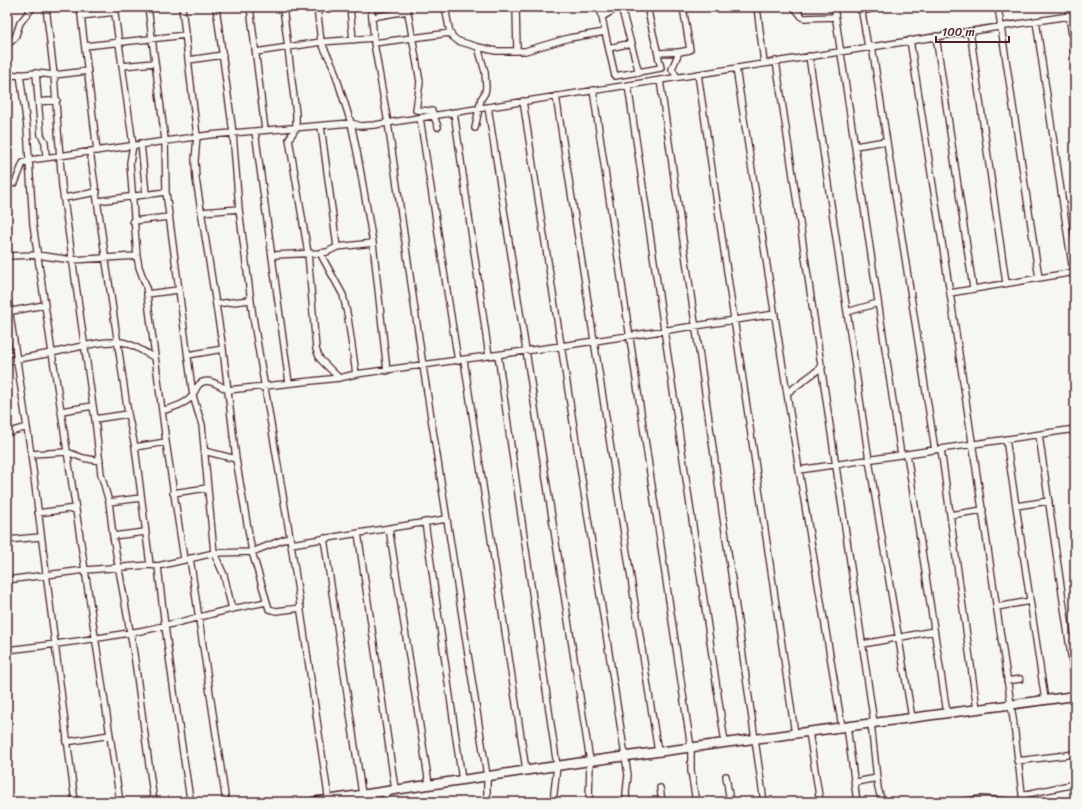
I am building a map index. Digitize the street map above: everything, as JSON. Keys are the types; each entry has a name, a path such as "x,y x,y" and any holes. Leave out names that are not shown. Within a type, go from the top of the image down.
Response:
{"street":[{"path":"7,45 15,38 20,23 33,7"},
{"path":"46,7 57,100 64,198 72,260 86,346 102,481 109,502 118,567 130,632 154,802"},
{"path":"80,7 97,151"},
{"path":"148,7 151,40 165,140 166,192 169,217 193,396 201,419 214,553 227,582 232,609"},
{"path":"182,7 197,136 195,161 201,212 223,349 236,459 252,552 269,609 271,611 301,608"},
{"path":"216,7 233,133 239,209 250,300 290,537 329,801"},
{"path":"250,7 265,130"},
{"path":"283,7 286,46 295,100 296,128 290,139 308,253 318,355 320,360 339,378"},
{"path":"317,7 321,42 333,66 351,123 373,243 387,371"},
{"path":"350,7 353,40"},
{"path":"372,7 374,40 388,123 446,519 487,776 487,802"},
{"path":"445,7 450,33 458,41 496,51 526,51 569,38 605,32"},
{"path":"516,7 517,51"},
{"path":"600,7 615,76 661,68 659,53 647,7"},
{"path":"602,17 620,7 632,44 639,73"},
{"path":"659,53 690,50 683,7"},
{"path":"757,7 764,63"},
{"path":"794,7 803,18 835,17"},
{"path":"834,7 878,303 947,713"},
{"path":"881,7 861,9 870,47 950,515 977,709"},
{"path":"998,7 1039,278"},
{"path":"1068,7 1072,15 1075,58"},
{"path":"372,17 407,9 420,82 416,110 432,111 438,127"},
{"path":"81,16 114,10 133,145 130,163 137,256 147,294 154,357 173,493 199,617 226,802"},
{"path":"7,184 16,183 23,164 30,160 46,157 197,136 351,123 366,126 388,123 1072,15"},
{"path":"950,293 1074,272 1036,20"},
{"path":"970,31 1006,283"},
{"path":"256,52 286,46 321,42 411,38 450,33"},
{"path":"85,46 186,35"},
{"path":"936,36 973,288"},
{"path":"910,40 974,444 1023,802 981,799 959,802"},
{"path":"609,48 632,44"},
{"path":"475,128 480,108 480,99 485,93 486,87 485,72 478,47"},
{"path":"677,77 672,69 679,52"},
{"path":"189,60 222,55"},
{"path":"809,56 869,460 912,718"},
{"path":"776,62 863,644 873,723 877,778 882,802"},
{"path":"122,66 154,63"},
{"path":"736,68 799,470 844,727 856,782 857,802"},
{"path":"7,76 36,73 54,75 88,71"},
{"path":"36,73 41,136 45,142 46,157"},
{"path":"20,74 30,160 30,198 44,305 120,802"},
{"path":"698,74 795,734"},
{"path":"660,80 764,802"},
{"path":"628,85 725,743"},
{"path":"593,90 691,748 691,771 696,802"},
{"path":"556,96 658,752"},
{"path":"39,102 57,100"},
{"path":"523,101 628,775 626,793 627,802"},
{"path":"488,107 590,761 589,802"},
{"path":"454,112 489,356"},
{"path":"420,118 461,360 526,770"},
{"path":"321,126 337,247"},
{"path":"255,131 289,383"},
{"path":"855,146 886,141"},
{"path":"141,143 146,194"},
{"path":"90,151 150,565"},
{"path":"64,198 97,192"},
{"path":"98,201 166,192"},
{"path":"201,212 239,209"},
{"path":"134,221 169,217"},
{"path":"272,255 320,253 327,252 337,247 373,243"},
{"path":"320,253 343,295 356,374"},
{"path":"7,256 37,254 72,260 137,256"},
{"path":"147,294 178,290"},
{"path":"7,295 8,312 17,359 31,454 40,537 75,802"},
{"path":"216,304 250,300"},
{"path":"847,312 878,303"},
{"path":"8,312 44,305"},
{"path":"162,411 185,403 193,396 199,385 212,381 228,390 339,378 356,374 423,366 775,314"},
{"path":"7,361 86,346 118,342 128,344 154,357"},
{"path":"188,355 223,349"},
{"path":"498,355 557,766 553,802"},
{"path":"787,393 822,367"},
{"path":"61,411 93,406"},
{"path":"95,419 128,414"},
{"path":"7,434 27,427"},
{"path":"799,470 1074,429 1075,442"},
{"path":"1039,434 1075,683"},
{"path":"1006,439 1045,700"},
{"path":"134,447 166,442"},
{"path":"204,451 236,459"},
{"path":"31,454 67,452 83,458 100,461"},
{"path":"173,493 207,488"},
{"path":"109,502 141,498"},
{"path":"1016,506 1049,501"},
{"path":"38,513 75,508"},
{"path":"950,515 983,510"},
{"path":"291,544 446,519"},
{"path":"425,522 462,780"},
{"path":"389,528 429,784"},
{"path":"113,536 145,532"},
{"path":"358,533 395,789"},
{"path":"7,540 40,537"},
{"path":"7,580 85,570 150,565 158,566 187,558 214,553 252,552 290,537"},
{"path":"324,538 362,794"},
{"path":"158,566 164,625 190,799"},
{"path":"997,607 1030,601"},
{"path":"7,650 130,632 266,602"},
{"path":"863,644 934,631"},
{"path":"1007,681 1020,679"},
{"path":"313,802 353,799 362,794 526,770 1075,696"},
{"path":"810,732 820,802"},
{"path":"66,742 110,734"},
{"path":"1017,761 1075,754"},
{"path":"726,776 730,802"},
{"path":"856,782 877,778"},
{"path":"1022,795 1075,784"},
{"path":"660,788 662,802"},
{"path":"385,791 387,802"}]}
